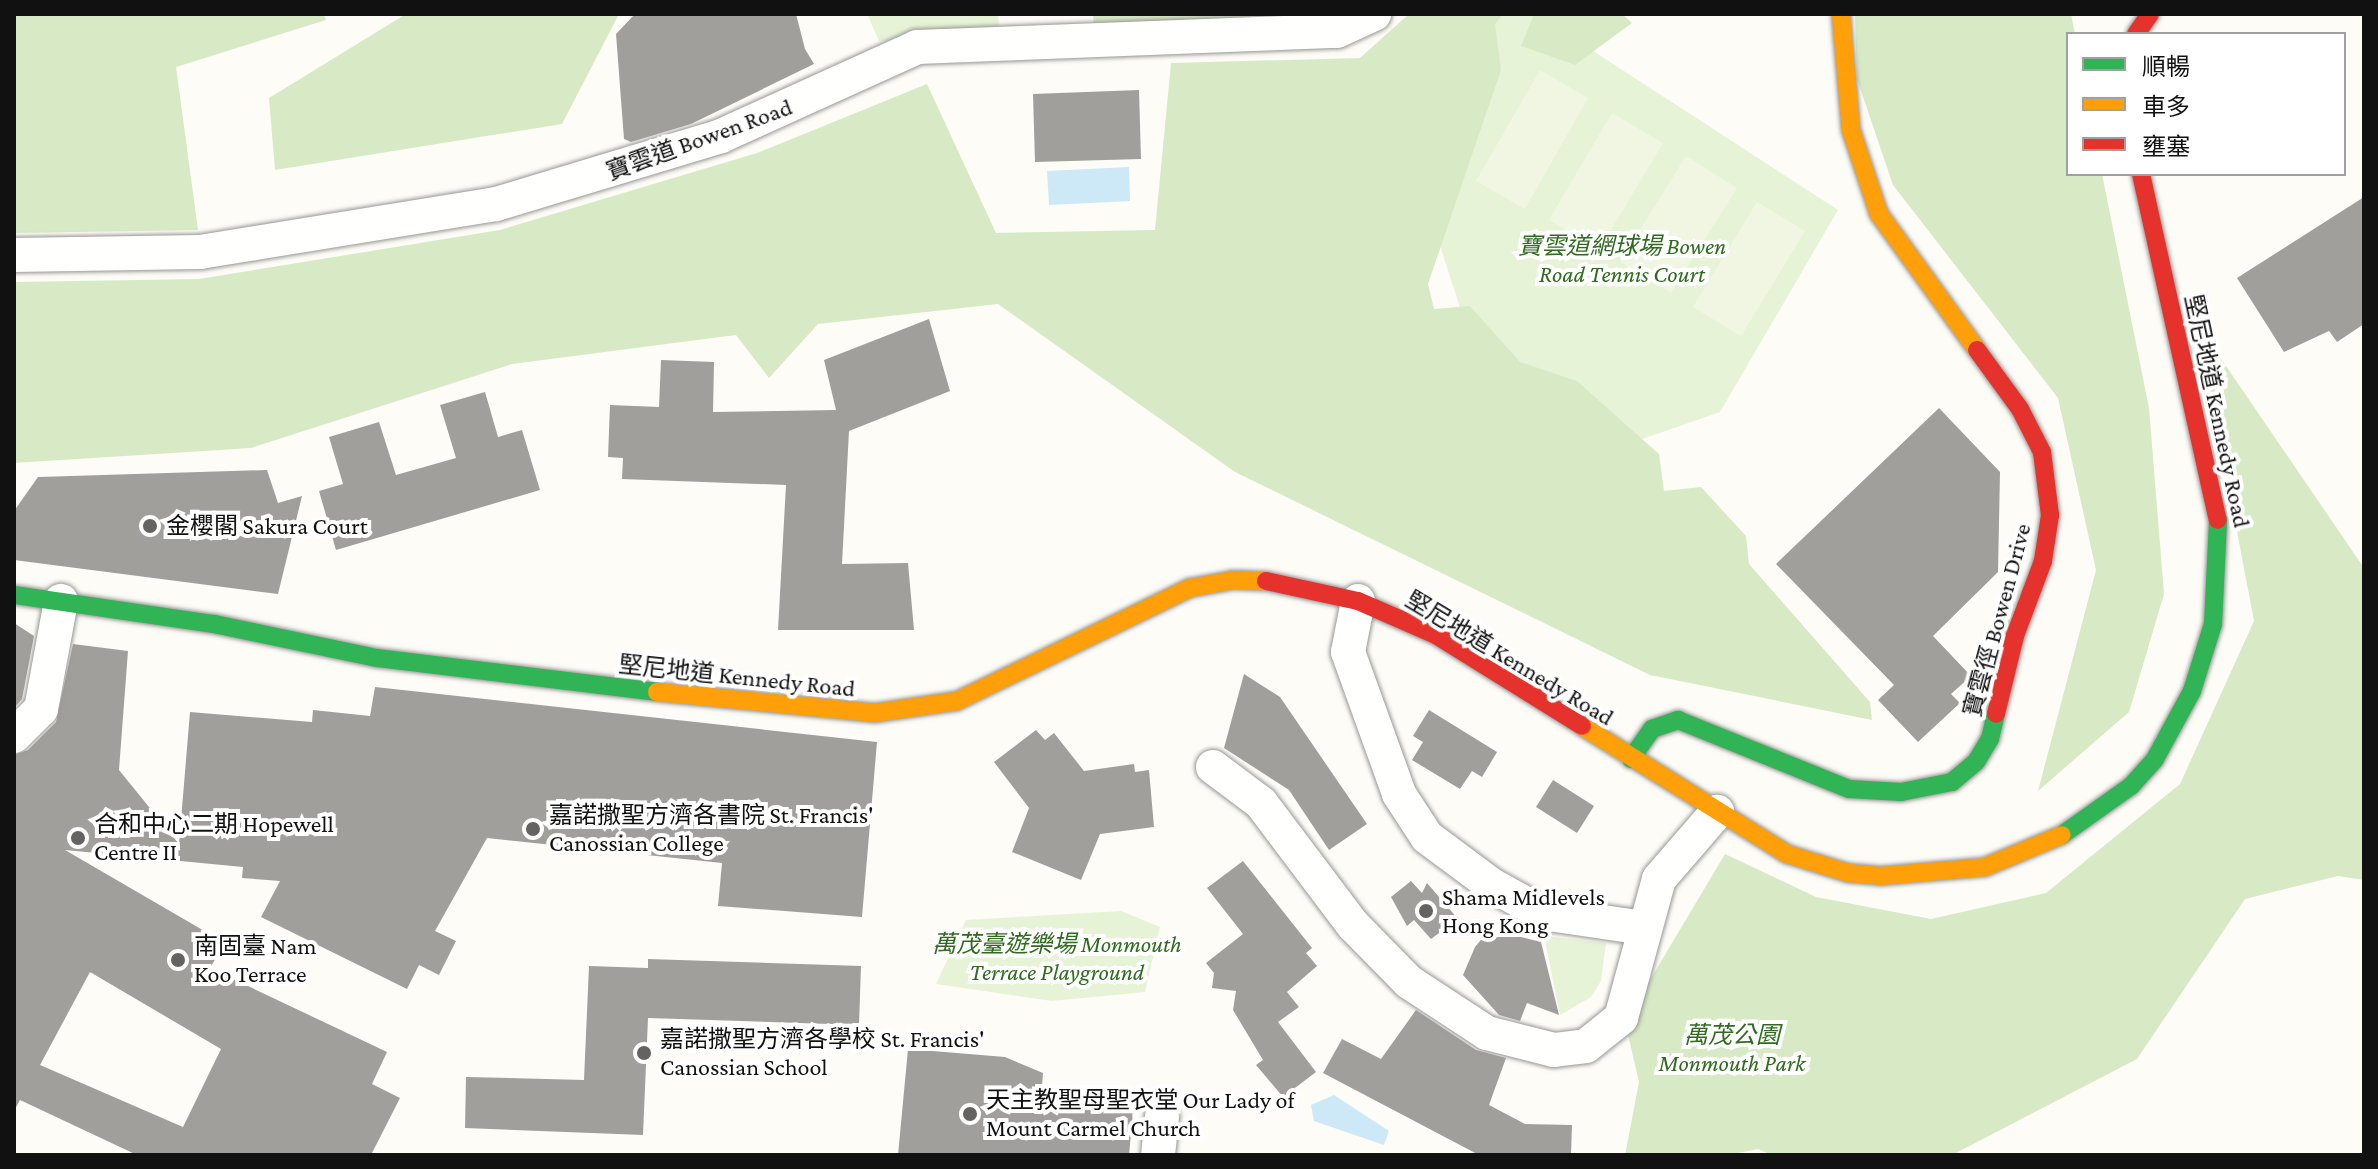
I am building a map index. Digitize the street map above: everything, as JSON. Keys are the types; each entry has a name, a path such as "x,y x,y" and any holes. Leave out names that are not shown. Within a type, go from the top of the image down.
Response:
{"street":[{"name":"寶雲道 Bowen Road","path":"14,255 200,252 496,204 625,168 778,114 917,47 1337,31 1374,14"},
{"name":"寶雲徑 Bowen Drive","path":"1631,759 1652,729 1678,720 1849,789 1901,792 1952,782 1976,762 1990,739 2015,636 2043,561 2050,515 2042,452 2020,409 1879,214 1851,130 1841,14"},
{"path":"2137,32 2150,14"},
{"name":"堅尼地道 Kennedy Road","path":"14,595 214,624 377,658 802,710 875,713 957,701 1151,605 1212,583 1286,582 1358,601 1436,635 1759,839 1818,866 1881,876 1951,872 2008,860 2051,843 2107,808 2155,759 2203,662 2219,581 2221,542 2213,487 2141,176"},
{"path":"14,736 41,709 61,601"},
{"path":"1358,601 1348,652 1399,794 1427,837 1490,884 1542,913 1644,928"},
{"path":"1213,767 1272,815 1381,958 1433,1002 1487,1033 1565,1051 1606,1034 1630,997 1644,928 1665,868 1717,812"},
{"path":"1158,1155 1162,1116"}],"green space":[{"path":"14,14 324,14 326,20 176,67 198,230 14,233"},
{"path":"406,14 619,14 562,124 275,170 269,98"},
{"path":"867,14 998,14 1000,34 879,41"},
{"path":"1093,14 1249,14 1253,22 1094,27"},
{"path":"1409,14 1503,14 1495,24 1501,70 1428,284 1434,309 1470,306 1520,362 1577,381 1659,454 1664,491 1701,487 1746,536 1749,564 1870,702 1872,720 1650,675 1235,472 998,304 818,324 769,378 736,335 512,364 251,448 14,463 14,282 199,279 500,230 757,153 927,84 996,233 1155,230 1171,63 1360,58"},
{"name":"寶雲道網球場 Bowen Road Tennis Court","path":"1482,14 1536,14 1838,210 1720,412 1628,444 1536,410 1463,317 1435,230"},
{"path":"1534,14 1622,14 1632,23 1575,65 1521,46"},
{"path":"1855,14 2071,14 2075,32 2066,32 2066,176 2102,176 2149,408 2164,594 2129,712 2038,791 2096,570 2058,398 1893,185 1857,79"},
{"path":"1540,70 1588,98 1525,209 1476,181"},
{"path":"1612,113 1663,143 1599,250 1549,220"},
{"path":"1686,156 1737,188 1671,293 1620,262"},
{"path":"1757,202 1805,231 1741,336 1693,307"},
{"name":"萬茂公園 Monmouth Park","path":"2198,325 2364,568 2364,880 2338,876 2245,899 2137,1059 1952,1155 1772,1155 1758,1149 1728,1155 1625,1155 1639,1082 1625,1022 1725,854 1816,897 1931,919 2046,893 2180,784 2254,621"},
{"name":"萬茂臺遊樂場 Monmouth Terrace Playground","path":"1121,911 1160,927 1145,992 1052,1001 936,984 966,920"},
{"path":"1544,936 1606,943 1601,981 1591,997 1560,1015"}],"water":[{"path":"1129,167 1130,201 1049,205 1047,171"},
{"path":"1334,1095 1389,1131 1384,1145 1314,1121 1311,1105"}],"building":[{"path":"635,14 796,14 805,49 814,64 691,124 631,142 624,139 616,34"},
{"path":"1139,90 1141,159 1035,162 1033,94"},
{"path":"2364,197 2364,324 2337,342 2329,331 2284,352 2237,278"},
{"path":"929,319 950,391 849,431 842,564 908,563 914,630 778,630 786,485 622,479 623,458 608,457 610,405 659,407 661,360 714,362 713,412 836,410 824,360"},
{"path":"485,392 498,437 522,430 540,490 336,550 319,491 343,484 329,437 379,422 396,475 456,458 440,405"},
{"path":"1939,408 2000,472 1998,572 1933,636 1971,676 1951,694 1960,703 1918,742 1878,700 1894,685 1776,564"},
{"name":"金櫻閣 Sakura Court","path":"267,470 278,503 302,496 278,594 14,560 14,511 38,477"},
{"path":"14,623 34,636 22,699 14,708"},
{"name":"嘉諾撒聖方濟各書院 St. Francis' Canossian College","path":"73,644 128,651 119,770 179,844 190,712 312,722 313,710 370,716 375,687 877,742 862,917 718,906 722,863 487,838 435,931 456,941 439,975 419,965 407,989 261,917 280,881 242,878 243,867 65,850 225,943 210,968 387,1052 372,1084 400,1098 371,1155 137,1155 20,1100 14,1111 14,755 28,750 56,722","holes":["90,972 221,1049 183,1127 40,1065"]},
{"path":"1244,674 1280,697 1367,824 1329,850 1289,790 1224,748"},
{"path":"1429,710 1497,752 1482,777 1472,771 1460,789 1412,760 1423,742 1413,736"},
{"path":"1036,730 1045,740 1054,733 1084,771 1134,764 1135,772 1149,770 1154,827 1100,834 1081,880 1012,852 1029,808 994,762"},
{"path":"1553,780 1594,806 1577,833 1536,807"},
{"path":"1243,861 1312,948 1306,953 1317,966 1287,992 1299,1007 1278,1022 1316,1072 1283,1097 1256,1065 1263,1060 1233,1010 1236,991 1212,988 1214,973 1206,963 1243,934 1207,888"},
{"name":"Shama Midlevels Hong Kong","path":"1411,881 1422,893 1427,883 1458,919 1431,939 1414,920 1407,926 1391,897"},
{"path":"1490,929 1541,942 1559,1015 1527,1003 1520,1021 1499,1015 1463,975 1475,947"},
{"path":"648,959 861,966 859,1025 648,1018 643,1135 465,1128 466,1077 584,1080 589,966 648,968"},
{"path":"1416,1010 1476,1050 1506,1058 1489,1105 1525,1124 1572,1125 1571,1155 1479,1155 1323,1073 1342,1039 1381,1059"},
{"name":"天主教聖母聖衣堂 Our Lady of Mount Carmel Church","path":"908,1049 1005,1057 1043,1073 1042,1086 1133,1112 1129,1155 898,1155"}],"traffic: fast":[{"path":"2062,835 2131,786 2155,759 2192,691 2213,624 2218,520"},
{"path":"14,595 214,624 377,658 657,692"},
{"path":"1631,759 1652,729 1678,720 1849,789 1901,792 1952,782 1976,762 1990,739 1996,714"}],"traffic: slow":[{"path":"1841,14 1851,130 1879,214 1977,350"},
{"path":"657,692 875,713 957,701 1190,588 1233,580 1266,581"},
{"path":"1582,726 1787,854 1848,873 1881,876 1985,867 2062,835"}],"traffic: jam":[{"path":"2137,32 2150,14"},
{"path":"2141,176 2218,520"},
{"path":"1977,350 2020,409 2042,452 2050,515 2043,561 2015,636 1996,714"},
{"path":"1266,581 1358,601 1436,635 1582,726"}],"place":[{"name":"金櫻閣 Sakura Court","path":"150,526"},
{"name":"嘉諾撒聖方濟各書院 St. Francis' Canossian College","path":"533,829"},
{"name":"合和中心二期 Hopewell Centre II","path":"78,838"},
{"name":"Shama Midlevels Hong Kong","path":"1426,911"},
{"name":"南固臺 Nam Koo Terrace","path":"178,960"},
{"name":"嘉諾撒聖方濟各學校 St. Francis' Canossian School","path":"644,1053"},
{"name":"天主教聖母聖衣堂 Our Lady of Mount Carmel Church","path":"970,1114"}]}
